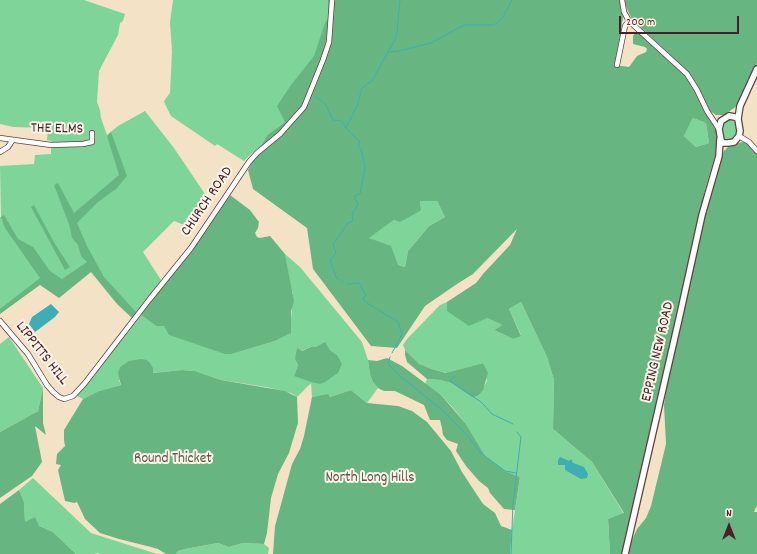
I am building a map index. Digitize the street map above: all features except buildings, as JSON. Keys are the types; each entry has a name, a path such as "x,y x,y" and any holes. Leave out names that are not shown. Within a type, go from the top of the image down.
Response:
{"main road":[{"path":"740,106 720,124 720,139 723,143 728,144 734,142 739,136 740,124 738,119 740,106 757,68"},
{"path":"729,116 735,116 738,119"},
{"name":"EPPING NEW ROAD","path":"625,554 702,215 719,156 720,139"},
{"name":"EPPING NEW ROAD","path":"719,156 728,144"}],"street":[{"name":"CHURCH ROAD","path":"64,399 73,396 81,388 178,265 249,162 257,153 280,134 286,125 300,112 307,100 329,42 332,0"},
{"path":"622,0 624,12 629,21 687,74 707,111 719,129"},
{"path":"617,65 625,26 629,21"},
{"path":"713,118 723,120"},
{"name":"THE ELMS","path":"0,138 12,141 51,145 84,144 92,142 92,133"},
{"path":"739,136 749,142 757,152"},
{"name":"THE ELMS","path":"0,152 8,147 12,141"},
{"name":"LIPPITTS HILL","path":"0,321 28,354 46,385 59,397 64,399"}],"green space":[{"path":"0,0 84,0 125,14 123,21 120,23 118,35 99,71 97,102 107,135 118,126 145,111 174,148 205,194 187,226 174,221 143,252 161,280 133,317 102,283 90,264 55,293 42,277 0,311 0,166 34,164 35,155 51,154 51,141 47,140 48,128 13,127 0,124"},
{"path":"173,0 331,0 321,63 285,122 267,135 261,146 244,161 217,144 215,146 171,116 165,104 164,101 170,93 172,52 170,22"},
{"path":"328,0 621,0 623,18 615,65 629,67 637,56 646,52 647,49 645,47 633,44 633,36 637,30 680,69 689,80 715,127 718,133 718,141 715,156 706,186 622,554 610,554 608,519 624,513 592,462 553,429 554,380 547,357 521,302 509,309 521,336 513,339 494,330 502,325 487,318 469,326 447,311 447,302 476,283 510,245 517,229 473,274 425,306 397,348 371,346 313,269 307,228 253,189 248,170 267,135 285,122 277,106 291,85 314,56 325,23 329,17","holes":["693,118 706,123 709,143 696,147 684,136","420,201 437,201 445,217 429,226 408,251 405,267 398,265 391,246 369,238 394,220 400,222 420,211"]},
{"path":"624,0 757,0 757,63 737,106 724,115 716,115 710,111 693,80 683,67 632,19"},
{"path":"693,118 706,123 709,143 696,147 684,136"},
{"path":"730,119 735,122 737,135 732,140 726,142 723,139 721,127 724,121"},
{"path":"111,132 127,176 116,189 98,202 77,223 87,246 104,277 136,312 132,318 117,304 91,272 59,298 40,285 0,314 0,309 40,278 5,228 1,217 4,215 18,239 33,247 50,271 62,279 87,262 81,256 78,245 72,238 69,224 54,185 58,183 74,213 119,175 107,136"},
{"path":"742,142 748,143 757,151 757,505 754,512 757,512 757,554 628,554 631,542 637,529 646,518 651,506 666,444 664,405 669,373 702,223 724,151 729,146"},
{"path":"230,195 250,210 259,222 255,233 257,237 260,238 270,236 285,254 294,301 291,311 291,333 275,341 232,354 225,354 169,335 164,326 156,326 141,315"},
{"path":"420,201 437,201 445,217 429,226 408,251 405,267 398,265 368,238 394,220 421,209"},
{"path":"34,205 55,244 70,267 65,270 31,207"},
{"path":"285,254 300,267 362,342 368,360 370,375 378,388 367,403 351,390 330,397 328,395 312,397 311,383 297,397 291,393 266,387 221,380 195,371 182,370 152,373 119,380 121,385 99,391 83,399 77,396 141,315 156,326 164,326 232,354 275,341 290,333 293,293","holes":["311,347 330,350 337,355 294,376 298,365 295,359 301,351"]},
{"path":"447,302 447,311 487,318 502,325 494,330 513,339 521,335 509,309 521,302 547,357 554,380 553,429 592,462 624,514 608,519 610,554 510,554 520,477 505,471 484,456 466,424 454,409 441,395 425,384 427,379 451,383 473,398 479,395 487,381 483,363 447,373 418,364 405,350 403,345 440,305"},
{"path":"9,337 43,388 38,411 0,432 0,344"},
{"path":"325,342 330,350 337,355 342,364 338,373 320,384 294,376 298,365 295,359 297,348 302,351 311,347 316,347"},
{"path":"405,350 419,364 446,373 483,363 488,373 483,390 479,395 473,398 451,383 427,379 407,362"},
{"path":"387,358 402,366 441,395 466,424 485,456 505,471 520,477 515,510 504,509 490,493 488,488 479,481 466,466 456,451 458,444 447,440 443,435 440,420 430,420 424,405 395,391 384,391 378,388 370,375 368,360 377,361"},
{"name":"Round Thicket","path":"141,359 147,360 150,363 153,368 153,373 182,370 195,371 221,380 285,391 297,397 298,423 289,453 278,474 271,498 267,533 264,544 243,543 229,547 218,543 185,549 178,551 176,554 166,554 158,549 100,533 85,519 77,502 74,503 65,501 58,470 61,465 56,464 57,454 65,446 64,430 83,399 99,391 121,385 118,373 120,367 129,361"},
{"path":"43,388 43,423 46,435 35,426 42,462 32,476 0,498 0,432 38,411"},
{"name":"North Long Hills","path":"351,390 367,403 398,406 412,411 427,422 451,451 462,472 483,504 495,513 501,526 512,530 510,554 273,554 275,526 292,464 300,449 304,436 312,397 328,394 330,397"},
{"path":"33,478 91,533 157,554 76,554 53,532 25,522 24,502 19,490"},
{"path":"19,490 24,502 25,522 35,517 39,526 53,532 76,554 0,554 0,504"},
{"path":"218,543 229,547 243,543 264,544 269,548 268,554 176,554 178,551 185,549"}],"water":[{"path":"51,304 59,312 55,317 35,332 29,324 32,317"},
{"path":"560,457 569,461 571,459 573,463 584,467 588,474 587,478 581,479 565,470 565,465 558,465 558,460"}],"waterway":[{"path":"388,51 395,40 397,32 400,0"},
{"path":"367,84 372,81 388,52 399,51 431,43 464,25 493,25 499,22 503,17 512,0"},
{"path":"365,167 361,149 358,145 360,142 346,128 357,106 362,88 366,85"},
{"path":"316,97 326,105 333,120 342,121 346,128"},
{"path":"338,279 330,260 336,253 333,244 348,223 353,221 352,214 358,205 354,196 360,194 365,168"},
{"path":"347,284 359,283 366,296 363,298 364,301 398,322 402,334 392,353"},
{"path":"390,357 388,364 400,376 442,410 467,435 481,453 505,471 516,473"},
{"path":"454,377 450,381 481,402 492,414 513,424"},
{"path":"511,554 513,503 521,437 517,432"}]}
